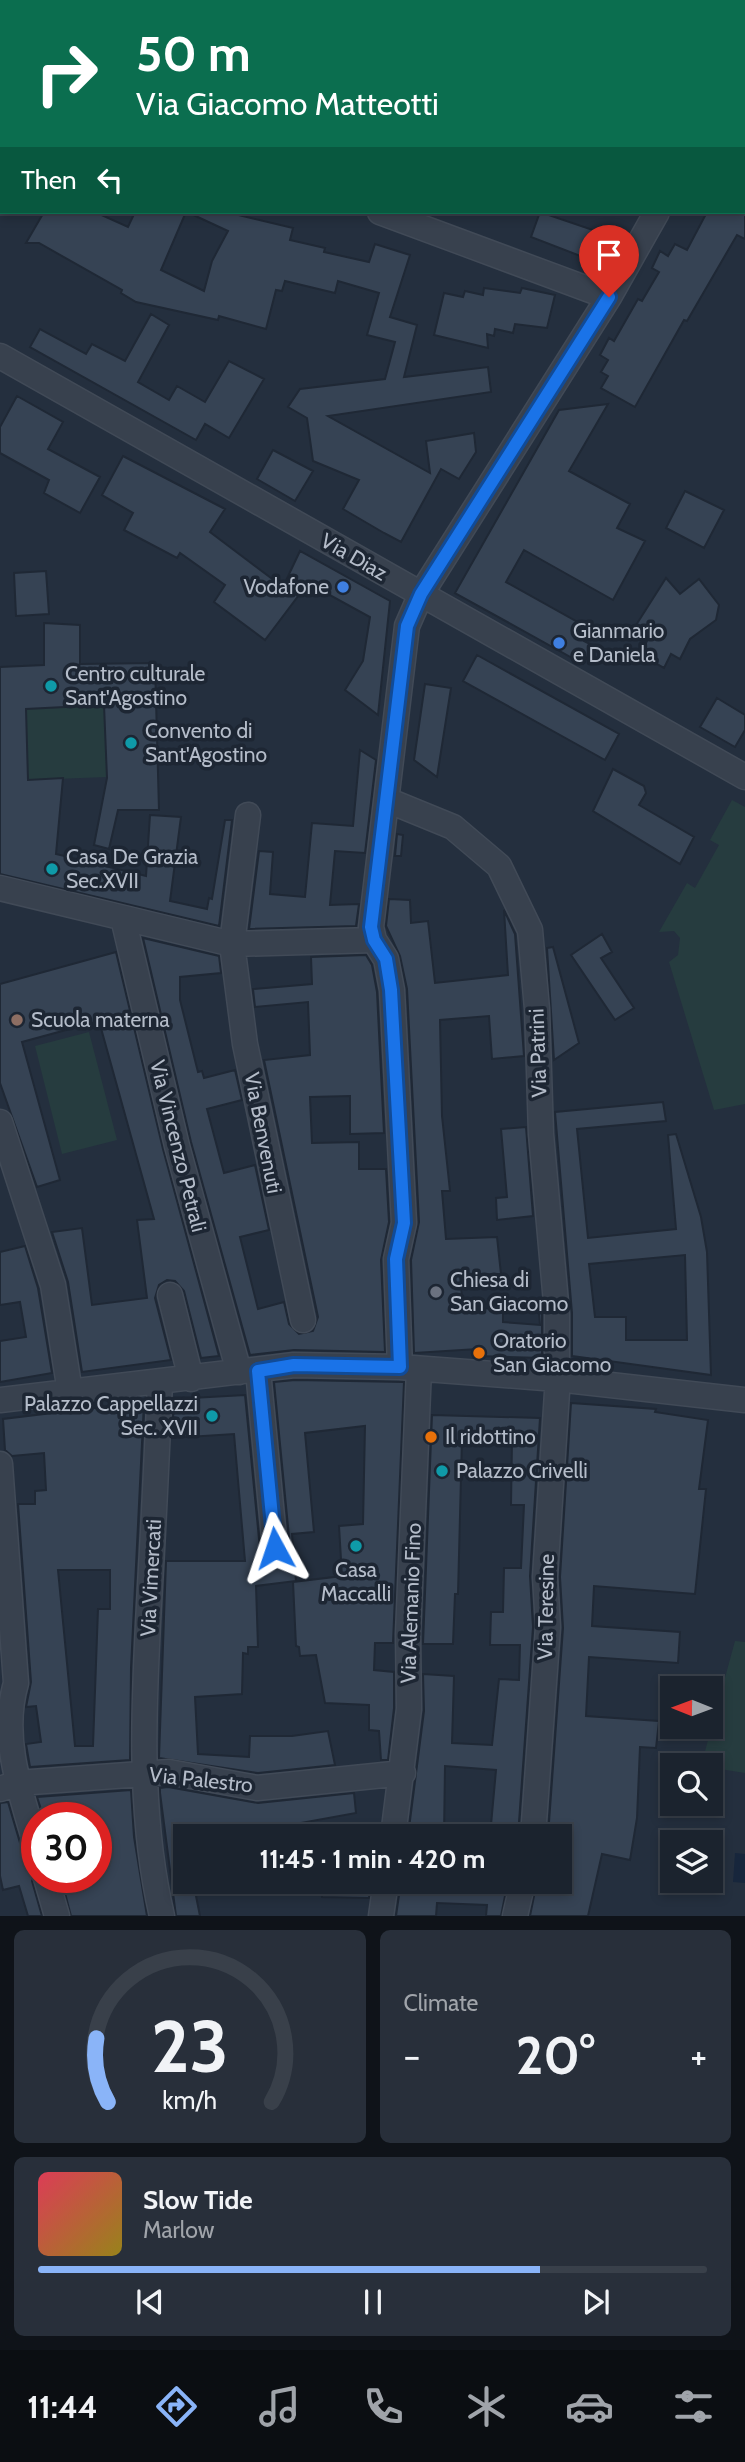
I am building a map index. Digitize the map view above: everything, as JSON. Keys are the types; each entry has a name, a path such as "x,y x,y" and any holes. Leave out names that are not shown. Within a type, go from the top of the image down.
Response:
{"street":[{"path":"385,214 609,297"},
{"path":"0,888 232,944 374,940 371,927 407,626 421,594 609,297 656,214"},
{"name":"Via Diaz","path":"0,356 745,778"},
{"name":"Via Patrini","path":"387,800 453,827 499,866 530,930 537,1009 541,1134 557,1314 557,1379"},
{"name":"Via Benvenuti","path":"248,814 232,944 247,1057 303,1321"},
{"name":"Via Vincenzo Petrali","path":"123,918 177,1146 248,1372 275,1548"},
{"name":"Via Alemanio Fino","path":"374,940 386,959 391,990 404,1223 396,1259 409,1368 409,1709 395,1824"},
{"path":"0,1122 53,1285 70,1392"},
{"path":"170,1295 191,1379"},
{"path":"0,1400 294,1365 409,1368 557,1379 745,1400"},
{"name":"Via Teresine","path":"534,1824 548,1627 545,1577 557,1379"},
{"name":"Via Vimercati","path":"160,1383 146,1658 145,1773 155,1888 162,1916"},
{"path":"0,1464 16,1683 9,1705 9,1786 21,1813"},
{"name":"Via Palestro","path":"9,1786 170,1772 257,1788 403,1773"},
{"path":"50,1893 57,1916"},
{"path":"381,1916 384,1894"},
{"path":"515,1916 520,1894"}],"green space":[{"path":"104,705 107,777 28,780 26,709"},
{"path":"732,800 745,807 745,1104 714,1110 669,962 678,955 680,938 674,931 659,932 687,883 695,888 719,845 710,840"},
{"path":"89,1032 117,1140 62,1154 35,1046"},
{"path":"735,1641 745,1642 745,1773 723,1770 723,1753 705,1753 708,1740 723,1740 723,1685"}],"water":[{"path":"735,1853 745,1854 745,1883 733,1882"}],"building":[{"path":"43,214 99,214 128,227 134,214 185,214 161,270 204,291 212,261 228,231 191,214 234,214 293,228 290,240 325,248 324,252 369,262 375,244 410,255 390,317 417,325 404,377 488,367 491,392 328,416 430,473 426,441 474,433 476,452 459,479 441,469 401,542 343,509 359,480 313,461 307,418 288,407 300,389 385,379 395,342 367,335 379,293 338,281 335,293 285,281 282,291 276,290 266,329 219,316 218,320 136,302 121,293 122,290 39,243 26,243"},
{"path":"539,214 593,230 583,257 531,237"},
{"path":"706,214 745,214 745,239 737,235 687,321 684,320 635,407 601,388 608,376 601,372 608,360 600,355 609,338 614,341 638,299 642,301 659,272 652,268 660,251 668,256 675,244 687,250"},
{"path":"484,288 520,293 522,288 555,295 547,328 515,324 513,333 495,329 494,336 487,334 488,348 434,335 444,293 463,297 465,291 483,295"},
{"path":"151,314 169,325 138,382 169,400 177,386 205,402 229,361 264,379 229,438 205,424 196,440 30,347 40,329 86,354 92,344 125,361"},
{"path":"17,396 63,422 48,449 100,477 80,513 44,493 49,480 0,453 0,427"},
{"path":"608,404 569,471 630,504 617,528 645,541 613,600 524,550 506,582 590,629 584,641 594,646 583,664 455,593 559,410"},
{"path":"273,450 313,471 295,501 257,479"},
{"path":"123,456 225,509 210,532 283,587 300,551 390,601 378,715 345,690 363,661 370,617 308,583 265,640 214,602 225,585 180,553 177,558 124,530 133,513 102,495"},
{"path":"685,491 724,510 704,548 666,528"},
{"path":"46,571 49,614 16,616 14,573"},
{"path":"666,578 680,594 699,579 719,605 716,620 690,639 680,659 671,654 664,668 640,655 647,641 631,633"},
{"name":"Convento di Sant'Agostino","path":"44,623 80,625 80,664 155,663 159,810 118,810 109,849 94,845 107,778 104,705 26,709 28,780 63,778 56,854 146,876 150,815 181,817 170,901 207,909 209,898 212,899 225,820 232,820 219,926 0,874 0,667 44,665"},
{"path":"477,655 619,734 605,760 463,681"},
{"path":"425,684 451,688 437,777 414,760"},
{"path":"717,698 745,715 745,730 735,747 700,727"},
{"path":"360,750 376,760 365,853 335,851 330,905 359,904 356,926 249,929 259,851 273,852 270,894 305,897 312,823 353,826"},
{"path":"613,769 644,786 646,793 639,805 694,837 680,864 593,811"},
{"path":"397,834 403,835 401,856 395,856"},
{"path":"389,899 410,900 411,923 428,921 435,983 508,975 504,910 515,934 524,1056 492,1059 489,1016 440,1020 442,1116 450,1191 442,1191 446,1239 497,1237 501,1274 460,1275 463,1309 503,1308 503,1322 540,1325 539,1313 542,1313 542,1358 477,1356 477,1349 414,1353 411,1260 419,1222 407,989 400,956 386,926"},
{"path":"602,934 612,952 601,958 634,1008 615,1020 571,955"},
{"path":"143,938 219,956 221,973 180,977 180,1000 198,1072 202,1071 204,1078 235,1070 242,1100 207,1109 224,1173 255,1165 269,1230 240,1237 258,1309 284,1302 289,1324 299,1334 313,1331 318,1317 264,1060 310,1055 308,1002 255,1007 253,989 312,984 311,957 366,955 372,965 377,992 384,1133 350,1134 350,1096 310,1097 312,1143 359,1142 359,1169 386,1169 389,1222 381,1260 385,1352 294,1350 250,1355 191,1142"},
{"path":"553,947 579,1043 554,1060 547,948"},
{"path":"116,952 163,1149 219,1356 201,1358 184,1291 175,1281 167,1280 159,1285 155,1298 171,1360 82,1372 68,1282 52,1232 82,1228 92,1305 147,1298 137,1220 154,1219 99,1021 22,1042 60,1180 37,1187 0,1083 0,984"},
{"path":"663,1102 666,1121 577,1129 588,1238 676,1229 668,1135 676,1134 701,1217 707,1252 711,1375 572,1356 572,1313 555,1112","holes":["685,1255 687,1340 626,1340 626,1317 595,1317 589,1264"]},
{"path":"526,1127 533,1216 497,1220 496,1198 507,1197 501,1129"},
{"path":"25,1246 38,1288 52,1373 0,1382 0,1341 26,1337 20,1302 0,1305 0,1252"},
{"path":"274,1382 404,1382 393,1643 375,1643 374,1670 394,1672 394,1708 388,1760 381,1760 379,1731 369,1730 369,1705 325,1703 316,1655 300,1656 299,1647 296,1646 293,1582 342,1576 339,1526 363,1524 365,1426 305,1433 314,1532 292,1534 296,1581 256,1586 258,1647 248,1647 248,1654 243,1653 242,1694 195,1697 198,1754 249,1757 250,1736 292,1736 328,1731 335,1765 258,1773 159,1758 166,1561 245,1561 234,1434 172,1438 174,1399 245,1395 260,1549 268,1561 277,1563 288,1555 290,1547"},
{"path":"144,1402 131,1668 130,1760 30,1767 26,1744 41,1742 36,1706 26,1707 31,1682 18,1504 35,1504 35,1491 46,1490 44,1453 12,1456 5,1450 3,1419","holes":["58,1570 110,1570 110,1609 98,1609 93,1746 75,1746"]},
{"path":"571,1403 656,1409 655,1412 708,1420 699,1489 706,1489 695,1594 594,1586 592,1626 680,1632 678,1663 589,1657 586,1716 659,1721 656,1748 640,1747 637,1818 630,1860 602,1854 588,1916 530,1916 534,1894 572,1894 572,1824 549,1824 563,1628 560,1577"},
{"path":"432,1415 540,1418 530,1576 533,1627 519,1824 491,1824 496,1770 445,1766 444,1824 410,1824 424,1711 423,1674 454,1676 452,1743 492,1745 499,1679 519,1680 520,1645 490,1645 491,1612 503,1612 504,1568 521,1568 524,1505 511,1505 512,1440 462,1438 458,1594 455,1594 453,1644 423,1644"},
{"path":"168,1787 258,1803 354,1793 356,1813 295,1824 173,1824 173,1893 160,1788"},
{"path":"131,1790 134,1837 147,1916 71,1916 65,1893 112,1893 112,1802 39,1802 37,1797"},
{"path":"8,1802 21,1846 21,1893 19,1886 3,1890 0,1876 0,1803"},
{"path":"21,1893 35,1893 42,1916 28,1916"},
{"path":"173,1894 196,1894 200,1916 176,1916"},
{"path":"322,1894 369,1894 369,1898 322,1897"},
{"path":"399,1894 505,1894 501,1916 486,1916 487,1905 437,1903 436,1916 396,1916"}],"place":[{"name":"Vodafone","path":"343,587"},
{"name":"Gianmario e Daniela","path":"559,643"},
{"name":"Centro culturale Sant'Agostino","path":"51,686"},
{"name":"Convento di Sant'Agostino","path":"131,743"},
{"name":"Casa De Grazia Sec.XVII","path":"52,869"},
{"name":"Scuola materna","path":"17,1020"},
{"name":"Chiesa di San Giacomo","path":"436,1292"},
{"name":"Oratorio San Giacomo","path":"479,1353"},
{"name":"Palazzo Cappellazzi Sec. XVII","path":"212,1416"},
{"name":"Il ridottino","path":"431,1437"},
{"name":"Palazzo Crivelli","path":"442,1471"},
{"name":"Casa Maccalli","path":"356,1546"}],"route":[{"path":"275,1548 258,1371 294,1365 400,1367 396,1259 404,1223 391,990 386,959 381,947 374,940 371,927 407,626 421,594 609,297"}]}
